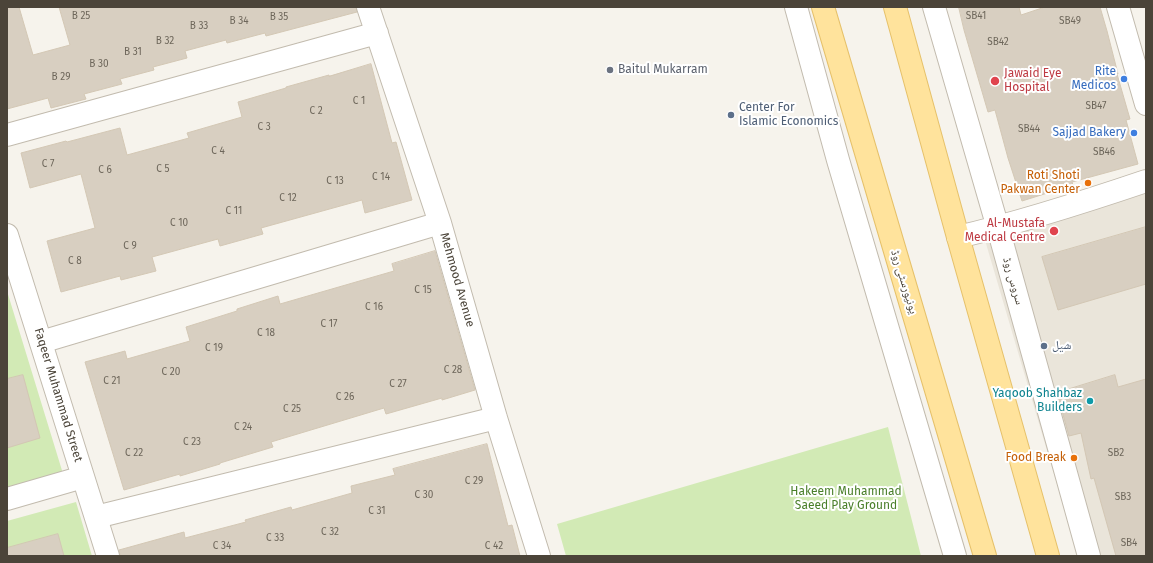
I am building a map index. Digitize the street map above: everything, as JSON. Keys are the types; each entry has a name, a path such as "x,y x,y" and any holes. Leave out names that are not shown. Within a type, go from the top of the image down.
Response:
{"main road":[{"name":"یونیورسٹی روڈ","path":"823,7 985,556"},
{"path":"895,7 1048,556"}],"street":[{"name":"Mehmood Avenue","path":"368,7 440,223 496,418 539,556"},
{"path":"796,7 838,160 955,556"},
{"name":"سروس روڈ","path":"934,7 998,228 1089,556"},
{"path":"1118,7 1146,104"},
{"path":"7,135 376,33"},
{"path":"806,41 830,33"},
{"path":"958,237 998,228 1146,181"},
{"path":"41,342 440,223"},
{"name":"Faqeer Muhammad Street","path":"7,235 108,556"},
{"path":"96,517 496,418"},
{"path":"7,499 83,477"}],"shaded area":[{"path":"1146,185 1146,556 1078,556 982,230"}],"green space":[{"path":"7,291 64,477 7,492"},
{"name":"Hakeem Muhammad Saeed Play Ground","path":"888,427 921,556 566,556 557,524"},
{"path":"76,502 92,556 7,556 7,521"}],"building":[{"path":"7,7 19,7 33,55 70,45 59,7 356,7 357,12 266,36 265,33 227,43 226,40 185,51 187,58 153,67 154,70 120,79 122,84 84,94 86,99 51,108 48,98 7,109"},
{"path":"959,7 1019,7 1021,15 1045,7 1100,7 1130,119 1126,120 1138,164 1072,182 1073,185 1022,201 995,110 988,112 964,30"},
{"path":"371,64 392,143 396,142 412,200 365,213 362,200 261,228 263,234 220,246 218,239 152,257 156,271 121,280 120,276 61,292 47,241 95,228 81,174 30,188 21,153 120,128 127,155 189,138 187,133 242,117 238,102 286,87"},
{"path":"1146,227 1146,284 1058,310 1042,257"},
{"path":"435,251 475,390 386,414 384,408 271,442 273,447 220,464 124,490 85,362 125,351 127,359 190,341 186,327 278,296 280,304 394,271 392,264"},
{"path":"23,375 40,438 7,448 7,379"},
{"path":"1115,375 1118,387 1146,379 1146,556 1116,556 1094,478 1091,479 1081,433 1069,436 1057,393"},
{"path":"487,444 508,526 512,525 520,556 120,556 119,550 184,532 185,538 246,522 245,520 291,507 292,510 352,493 351,486 395,475 393,469"},
{"path":"58,534 64,556 7,556 7,548"}],"place":[{"name":"Baitul Mukarram","path":"610,70"},
{"name":"Rite Medicos","path":"1124,79"},
{"name":"Jawaid Eye Hospital","path":"995,81"},
{"name":"Center For Islamic Economics","path":"731,115"},
{"name":"Sajjad Bakery","path":"1134,133"},
{"name":"Roti Shoti Pakwan Center","path":"1088,183"},
{"name":"Al-Mustafa Medical Centre","path":"1054,231"},
{"name":"شیل","path":"1044,346"},
{"name":"Yaqoob Shahbaz Builders","path":"1090,401"},
{"name":"Food Break","path":"1074,458"}]}
